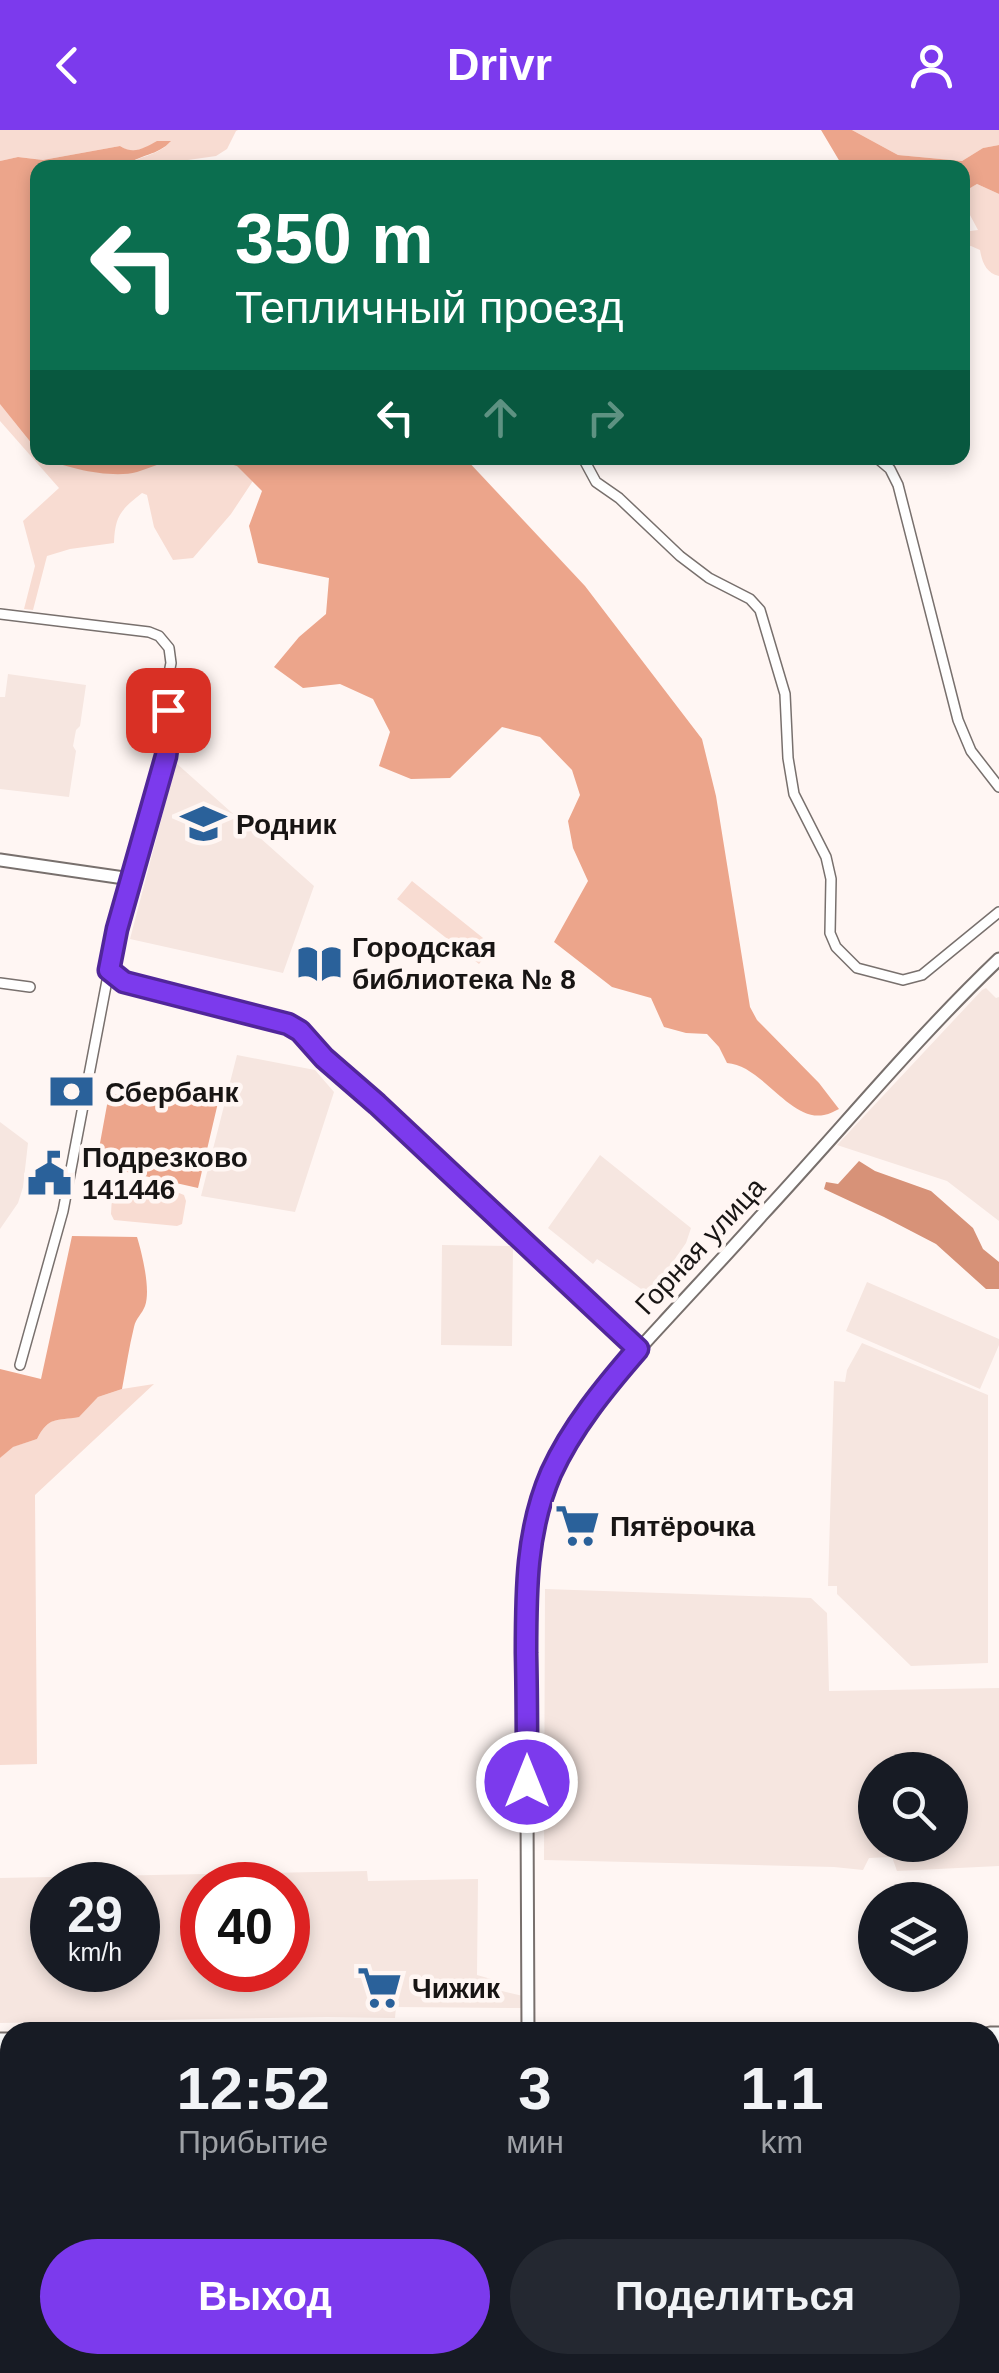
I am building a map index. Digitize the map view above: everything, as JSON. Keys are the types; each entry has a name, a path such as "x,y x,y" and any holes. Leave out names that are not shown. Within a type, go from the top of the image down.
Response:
{"street":[{"path":"587,465 596,482 619,498 680,556 760,610 786,694 788,758 794,794 826,858 831,879 830,933 845,958 858,968 903,980 922,975 999,912"},
{"path":"885,465 898,485 958,720 971,751 999,788"},
{"path":"0,614 149,632 159,636 169,648 171,663 166,688 166,756 117,929 64,1211 20,1365"},
{"path":"0,860 131,880"},
{"name":"Горная улица","path":"528,2022 526,1586 528,1554 551,1474 582,1418 638,1349 922,1036 999,959"},
{"path":"109,970 124,982 288,1024 300,1031 324,1058 638,1349"},
{"path":"0,983 30,987"}],"shaded area":[{"path":"0,130 238,130 227,149 216,156 188,160 135,160 170,142 133,151 120,146 43,160 18,157 0,161"},
{"path":"821,130 852,130 898,155 951,160 839,160"},
{"path":"852,130 999,130 999,145 983,148 964,160 898,155"},
{"path":"157,141 171,141 136,160 43,160 120,146 143,148"},
{"path":"999,145 999,194 977,184 970,188 970,160 964,160 983,148"},
{"path":"18,157 43,160 30,160 30,441 0,404 0,161"},
{"path":"977,184 999,194 999,276 985,266 980,250 970,246 970,231 978,230 970,215 970,188"},
{"path":"0,273 30,297 30,455 0,421"},
{"path":"39,465 263,465 231,514 193,558 173,560 154,527 147,495 142,493 120,514 114,543 47,556 33,610 24,609 35,566 23,521 59,488"},
{"path":"65,465 157,465 127,474"},
{"path":"234,465 472,465 585,586 702,739 716,796 750,1007 757,1020 839,1109 824,1115 799,1110 752,1073 727,1063 707,1034 664,1027 651,998 612,987 554,942 588,881 573,848 568,821 580,795 572,770 540,737 502,727 450,778 411,779 379,766 390,732 373,699 340,684 303,688 274,667 299,637 326,614 329,578 258,563 249,526 262,491"},
{"path":"8,674 86,685 73,746 76,751 69,797 0,789 0,697 5,697"},
{"name":"Родник","path":"176,763 314,886 283,973 130,939"},
{"path":"412,881 493,946 479,964 397,899"},
{"path":"986,988 999,997 999,1221 947,1181 837,1145"},
{"path":"237,1055 315,1070 334,1092 295,1212 201,1196"},
{"path":"163,1083 220,1094 198,1188 96,1165 109,1094 140,1094"},
{"path":"0,1122 28,1143 18,1203 0,1229"},
{"path":"600,1155 691,1228 686,1243 650,1295 597,1259 593,1264 548,1228"},
{"path":"859,1161 875,1171 931,1191 973,1228 983,1249 999,1262 999,1289 986,1289 936,1244 824,1189 826,1182 838,1184"},
{"path":"122,1188 184,1195 182,1224 114,1220 112,1196"},
{"path":"72,1236 137,1237 147,1299 134,1327 122,1389 98,1397 79,1417 49,1423 37,1439 13,1447 0,1458 0,1369 41,1379"},
{"path":"442,1245 513,1246 512,1346 441,1345"},
{"path":"867,1282 999,1339 980,1389 846,1331"},
{"path":"862,1343 988,1395 988,1663 911,1666 837,1594 837,1586 828,1586 834,1381 845,1382"},
{"path":"154,1384 35,1495 37,1764 0,1765 0,1458 12,1447 37,1439 49,1423 79,1416 98,1397"},
{"path":"545,1589 811,1598 827,1613 829,1691 999,1688 999,1866 897,1871 894,1862 968,1862 968,1752 858,1752 858,1862 867,1862 863,1870 544,1860"},
{"path":"367,1871 368,1881 478,1879 477,1975 498,1981 498,1990 523,1996 523,2008 396,2007 395,2018 0,2022 0,1878 30,1877 30,1992 160,1992 160,1875 180,1875 180,1992 310,1992 310,1872"}],"place":[{"name":"Родник","path":"203,824"},
{"name":"Городская библиотека № 8","path":"319,963"},
{"name":"Сбербанк","path":"72,1092"},
{"name":"Подрезково 141446","path":"49,1173"},
{"name":"Пятёрочка","path":"577,1526"},
{"name":"Чижик","path":"379,1988"}],"route":[{"path":"168,710 166,756 109,970 124,982 288,1024 300,1031 324,1058 638,1349 582,1418 564,1449 551,1474 530,1544 526,1586 527,1782"}]}
